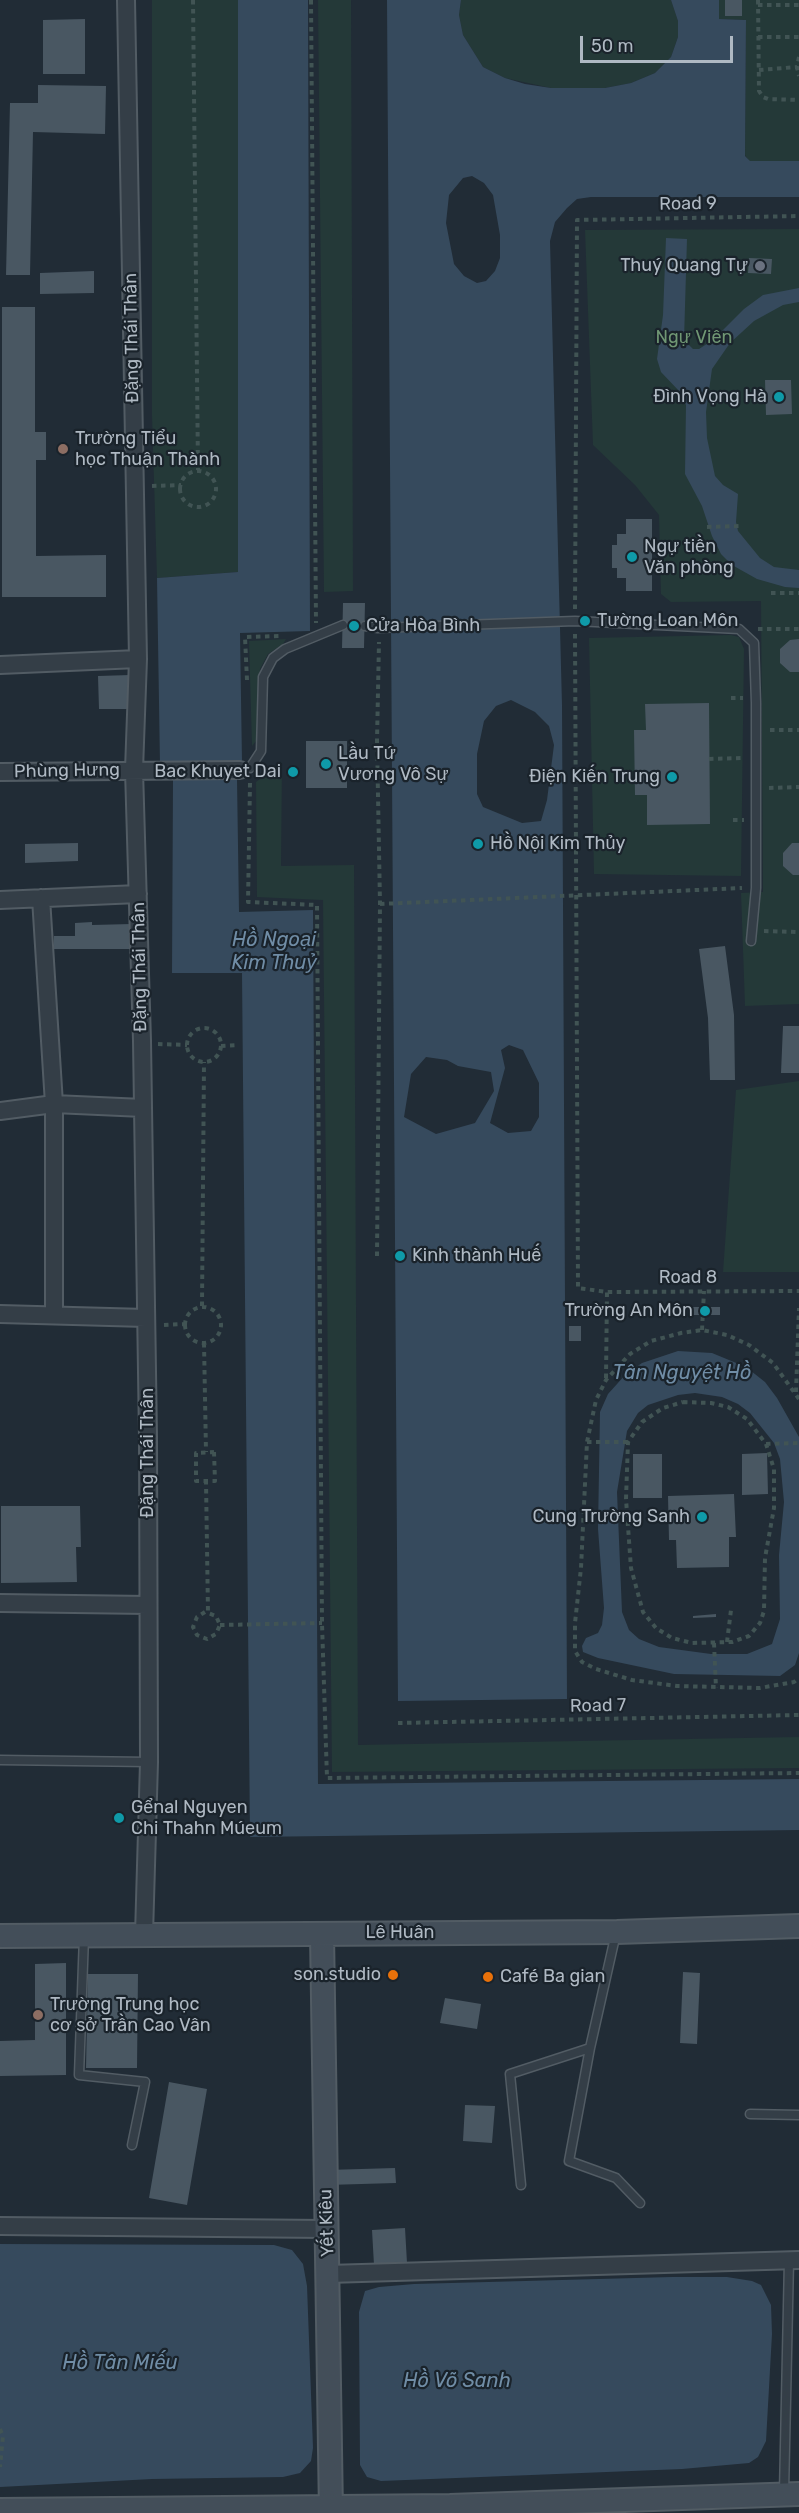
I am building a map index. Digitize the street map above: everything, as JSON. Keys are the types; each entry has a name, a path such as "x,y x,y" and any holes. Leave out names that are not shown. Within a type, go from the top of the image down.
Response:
{"street":[{"name":"Đặng Thái Thân","path":"126,0 138,659 134,770 143,1108 152,1322 148,1605 149,1762 144,1935"},
{"path":"0,665 138,659"},
{"name":"Phùng Hưng","path":"0,772 245,769"},
{"path":"0,900 138,894"},
{"path":"41,898 54,1104 54,1315"},
{"path":"0,1111 54,1104 143,1108"},
{"path":"0,1314 54,1315 152,1322"},
{"path":"0,1603 148,1605"},
{"name":"Lê Huân","path":"0,1936 616,1932 799,1926"},
{"name":"Yết Kiêu","path":"322,1934 331,2509"},
{"path":"0,2226 326,2229"},
{"path":"328,2274 794,2260"},
{"path":"0,2510 526,2508 791,2494"}],"lane":[{"path":"365,626 575,621 739,628 754,643 757,730 756,888 751,941"},
{"path":"245,769 261,751 263,677 273,658 285,649 343,626"},
{"path":"0,1760 149,1762"},
{"path":"616,1932 590,2048 569,2161 616,2178 640,2203"},
{"path":"84,1935 80,2076 146,2082 132,2145"},
{"path":"521,2185 510,2073 590,2048"},
{"path":"750,2114 799,2115"},
{"path":"791,2494 794,2260"}],"path":[{"path":"193,0 198,470"},
{"path":"311,0 316,636"},
{"path":"799,5 758,3 759,92 763,97 799,100"},
{"path":"758,37 799,37"},
{"path":"799,57 797,67 799,76"},
{"path":"759,70 797,67"},
{"name":"Road 9","path":"575,621 577,220 799,216"},
{"path":"198,470 211,475 215,481 215,495 205,505 191,506 181,496 181,485 185,476 198,470"},
{"path":"136,487 181,485"},
{"path":"707,527 740,526"},
{"path":"771,593 799,593"},
{"path":"575,621 576,896"},
{"path":"739,628 799,629"},
{"path":"377,1256 380,904 377,741 379,637"},
{"path":"731,698 743,698"},
{"path":"757,730 799,730"},
{"path":"710,759 744,758"},
{"path":"245,769 248,902 317,904 322,1623 327,1778 799,1773"},
{"path":"757,788 799,787"},
{"path":"733,820 744,820"},
{"path":"380,904 756,888"},
{"name":"Road 8","path":"576,896 578,1288 608,1292 799,1291"},
{"path":"752,931 799,932"},
{"path":"204,1029 215,1033 220,1046 217,1056 204,1062 190,1055 187,1045 193,1032 204,1029"},
{"path":"142,1044 187,1045"},
{"path":"220,1046 238,1045"},
{"path":"202,1306 204,1062"},
{"path":"702,1330 704,1291"},
{"path":"606,1380 608,1292"},
{"path":"202,1306 211,1308 218,1314 222,1323 220,1333 214,1340 204,1343 195,1341 188,1335 185,1324 187,1316 193,1309 202,1306"},
{"path":"796,1393 799,1308"},
{"path":"152,1322 185,1324"},
{"path":"799,1399 773,1363 749,1345 727,1335 702,1330 681,1333 651,1341 630,1354 606,1380 596,1400 587,1442 581,1568 575,1623 575,1651 582,1662 596,1670 632,1680 716,1688 760,1688 794,1682 799,1678"},
{"path":"204,1343 206,1452"},
{"path":"683,1402 711,1403 728,1407 747,1419 766,1444 774,1469 775,1493 765,1558 764,1611 760,1623 750,1636 727,1642 692,1643 672,1638 656,1628 643,1612 631,1568 629,1546 626,1499 628,1442 642,1422 663,1408 683,1402"},
{"path":"587,1442 628,1442"},
{"path":"766,1444 799,1443"},
{"path":"196,1452 206,1452 214,1452 215,1481 196,1481 196,1452"},
{"path":"205,1612 194,1622 193,1627 198,1635 207,1639 212,1638 220,1625 216,1616 208,1613 206,1481"},
{"path":"727,1642 731,1610"},
{"path":"220,1625 322,1623"},
{"path":"714,1643 716,1688"},
{"name":"Road 7","path":"398,1723 799,1715"},
{"path":"0,2429 3,2436 0,2467"}],"green space":[{"path":"152,0 238,0 238,572 157,578 152,416"},
{"path":"318,0 351,0 353,591 324,592"},
{"path":"461,0 671,0 678,21 678,37 671,57 655,73 631,83 605,88 551,88 505,78 483,67 463,35 459,15"},
{"path":"719,0 799,0 799,161 749,161 745,155 746,20 719,19"},
{"name":"Ngự Viên","path":"799,229 799,1004 745,1006 741,893 763,892 761,601 671,602 661,594 659,515 635,485 593,445 585,230"},
{"path":"731,635 739,637 744,649 741,876 594,874 589,638"},
{"path":"286,639 283,644 268,654 260,669 257,740 252,746 249,641"},
{"path":"282,762 281,866 354,865 358,1745 799,1737 799,1768 332,1772 323,900 257,897 256,782"},
{"path":"799,1081 799,1272 723,1272 736,1090"}],"water":[{"path":"238,0 308,0 310,631 240,633 242,762 160,765 157,578 238,572"},
{"name":"Hồ Nội Kim Thủy","path":"387,0 461,0 459,15 463,35 483,67 505,78 551,88 605,88 631,83 655,73 671,57 678,37 678,21 671,0 719,0 719,19 746,20 745,156 750,161 799,161 799,197 591,197 577,199 555,222 550,241 562,705 567,1699 398,1701","holes":["472,176 484,183 493,195 500,235 500,258 495,271 486,281 477,283 464,276 454,264 446,223 449,195 463,178","511,700 535,712 549,726 554,745 547,800 541,821 522,823 483,807 477,794 477,754 484,721 496,706","509,1045 523,1050 539,1083 539,1117 531,1131 508,1133 490,1123 505,1068 501,1050","426,1057 447,1060 458,1066 491,1072 494,1091 475,1123 436,1134 404,1117 411,1074"]},
{"path":"666,238 687,239 684,340 693,349 699,349 713,340 744,309 763,295 799,288 799,302 783,305 754,321 730,343 712,369 706,412 707,438 715,476 723,485 738,494 736,522 738,531 760,558 774,567 799,570 799,588 785,587 757,579 732,565 721,554 702,506 685,474 686,405 680,392 661,372 657,359 663,315"},
{"name":"Hồ Ngoại Kim Thuỷ","path":"237,779 239,912 313,910 318,1784 799,1779 799,1830 250,1837 242,973 172,973 173,780"},
{"name":"Tân Nguyệt Hồ","path":"678,1351 712,1353 746,1367 765,1382 799,1437 799,1653 795,1665 780,1676 674,1674 598,1658 583,1652 582,1646 586,1638 598,1633 602,1625 604,1608 598,1529 600,1412 608,1394 626,1374 642,1363","holes":["695,1393 722,1397 738,1404 750,1413 774,1443 780,1459 784,1502 779,1555 780,1619 772,1644 747,1654 711,1654 659,1647 639,1639 629,1630 622,1612 617,1492 627,1431 638,1413 648,1405 678,1395"]},
{"name":"Hồ Tân Miếu","path":"0,2244 274,2245 292,2250 303,2264 307,2286 313,2448 311,2461 300,2473 283,2477 152,2479 0,2487"},
{"name":"Hồ Võ Sanh","path":"727,2277 752,2281 761,2285 771,2305 772,2334 766,2441 758,2457 749,2463 682,2469 381,2481 367,2477 360,2465 359,2312 365,2291 379,2287 414,2284"}],"building":[{"path":"725,0 742,0 742,16 725,16"},
{"path":"85,19 85,74 43,74 43,20"},
{"path":"38,85 106,86 105,134 33,132 30,275 6,275 10,103 38,103"},
{"name":"Thuý Quang Tự","path":"749,258 772,259 771,274 748,273"},
{"path":"94,271 94,293 40,294 40,273"},
{"path":"2,307 35,307 35,432 46,432 46,460 36,460 36,556 106,555 106,597 2,597"},
{"name":"Đình Vọng Hà","path":"765,380 791,380 792,414 766,415"},
{"name":"Ngự tiền Văn phòng","path":"626,519 652,519 652,591 626,591 626,578 617,578 617,568 612,568 612,545 617,545 617,534 626,534"},
{"name":"Cửa Hòa Bình","path":"343,603 365,603 364,648 342,648"},
{"path":"799,639 799,672 790,672 780,663 780,649 790,640"},
{"path":"130,675 131,709 99,709 98,676"},
{"name":"Điện Kiến Trung","path":"709,703 710,824 647,825 647,795 635,795 634,730 646,730 645,704"},
{"name":"Lầu Tứ Vương Vô Sự","path":"306,741 347,741 347,788 306,788"},
{"path":"78,843 78,861 25,863 25,844"},
{"path":"792,843 799,843 799,875 793,875 783,866 783,853"},
{"path":"92,922 92,925 131,924 131,949 54,949 54,936 75,936 75,923"},
{"path":"725,946 734,1015 735,1080 710,1080 708,1018 699,949"},
{"path":"783,1026 799,1026 799,1073 781,1073"},
{"name":"Trường An Môn","path":"689,1307 720,1307 720,1315 689,1315"},
{"path":"569,1326 581,1326 581,1341 569,1341"},
{"path":"767,1453 768,1494 742,1495 742,1454"},
{"path":"633,1454 662,1454 662,1498 633,1498"},
{"name":"Cung Trường Sanh","path":"734,1494 736,1537 729,1537 729,1567 677,1568 676,1540 669,1540 668,1496"},
{"path":"1,1506 80,1506 81,1547 76,1547 77,1582 1,1583"},
{"path":"716,1614 716,1617 693,1618 693,1616"},
{"path":"66,1963 66,2075 0,2076 0,2041 35,2040 35,1964"},
{"path":"683,1972 700,1973 697,2044 680,2043"},
{"path":"88,1974 138,1974 137,2068 86,2068"},
{"path":"445,1998 481,2004 477,2029 440,2023"},
{"path":"169,2082 207,2089 187,2205 149,2198"},
{"path":"465,2105 495,2106 492,2143 463,2141"},
{"path":"395,2168 396,2183 327,2185 327,2170"},
{"path":"405,2228 407,2263 374,2265 372,2230"}],"place":[{"name":"Thuý Quang Tự","path":"760,266"},
{"name":"Đình Vọng Hà","path":"779,397"},
{"name":"Trường Tiểu học Thuận Thành","path":"63,449"},
{"name":"Ngự tiền Văn phòng","path":"632,557"},
{"name":"Tường Loan Môn","path":"585,621"},
{"name":"Cửa Hòa Bình","path":"354,626"},
{"name":"Lầu Tứ Vương Vô Sự","path":"326,764"},
{"name":"Bac Khuyet Dai","path":"293,772"},
{"name":"Điện Kiến Trung","path":"672,777"},
{"name":"Hồ Nội Kim Thủy","path":"478,844"},
{"name":"Kinh thành Huế","path":"400,1256"},
{"name":"Trường An Môn","path":"705,1311"},
{"name":"Cung Trường Sanh","path":"702,1517"},
{"name":"Gểnal Nguyen Chi Thahn Múeum","path":"119,1818"},
{"name":"son.studio","path":"393,1975"},
{"name":"Café Ba gian","path":"488,1977"},
{"name":"Trường Trung học cơ sở Trần Cao Vân","path":"38,2015"}]}
